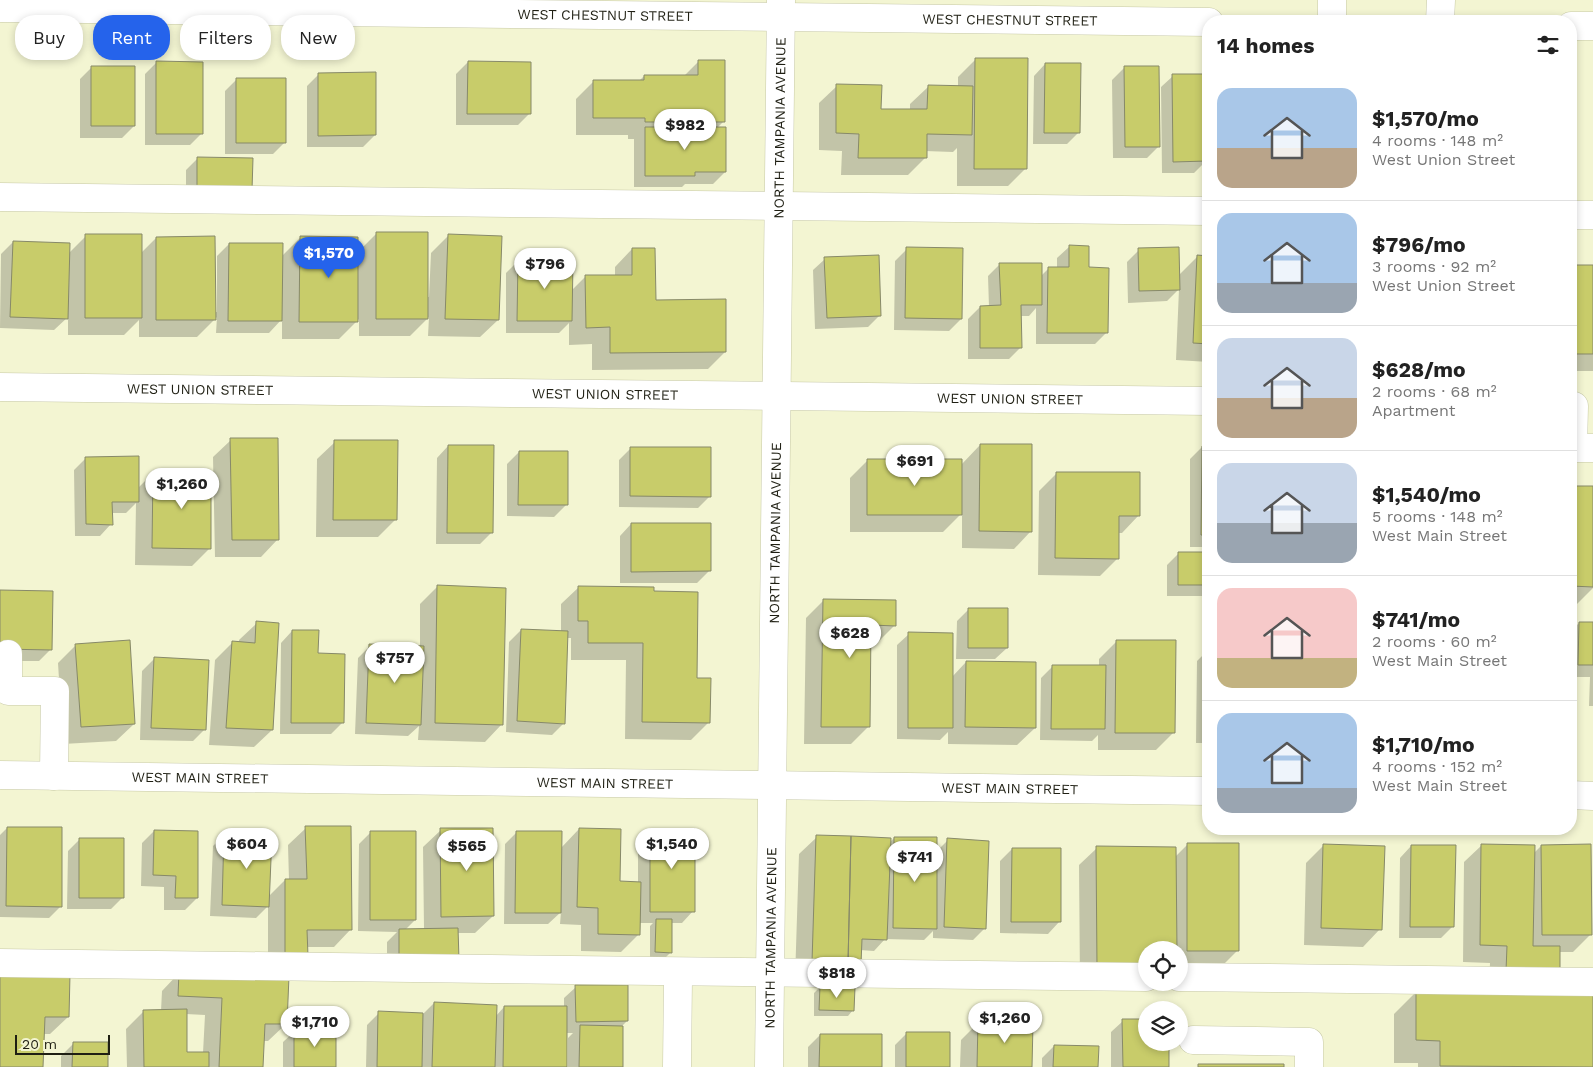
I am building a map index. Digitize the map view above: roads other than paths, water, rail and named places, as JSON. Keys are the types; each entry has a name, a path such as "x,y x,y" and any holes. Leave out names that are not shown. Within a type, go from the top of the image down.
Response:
{"street":[{"path":"1332,0 1332,15"},
{"path":"1440,15 1441,0"},
{"name":"WEST CHESTNUT STREET","path":"0,8 902,9 1202,22"},
{"name":"NORTH TAMPANIA AVENUE","path":"769,1067 780,9"},
{"path":"1577,26 1593,26"},
{"path":"0,197 1202,211"},
{"path":"1577,215 1593,215"},
{"name":"WEST UNION STREET","path":"0,386 1202,401"},
{"path":"1577,420 1579,406"},
{"path":"1577,448 1593,448"},
{"path":"8,654 8,690 55,690 54,776"},
{"name":"WEST MAIN STREET","path":"0,775 1202,791"},
{"path":"1577,796 1593,796"},
{"path":"0,963 1138,976"},
{"path":"1188,977 1593,982"},
{"path":"677,1067 678,978"},
{"path":"1192,1040 1309,1042 1309,1067"}]}
